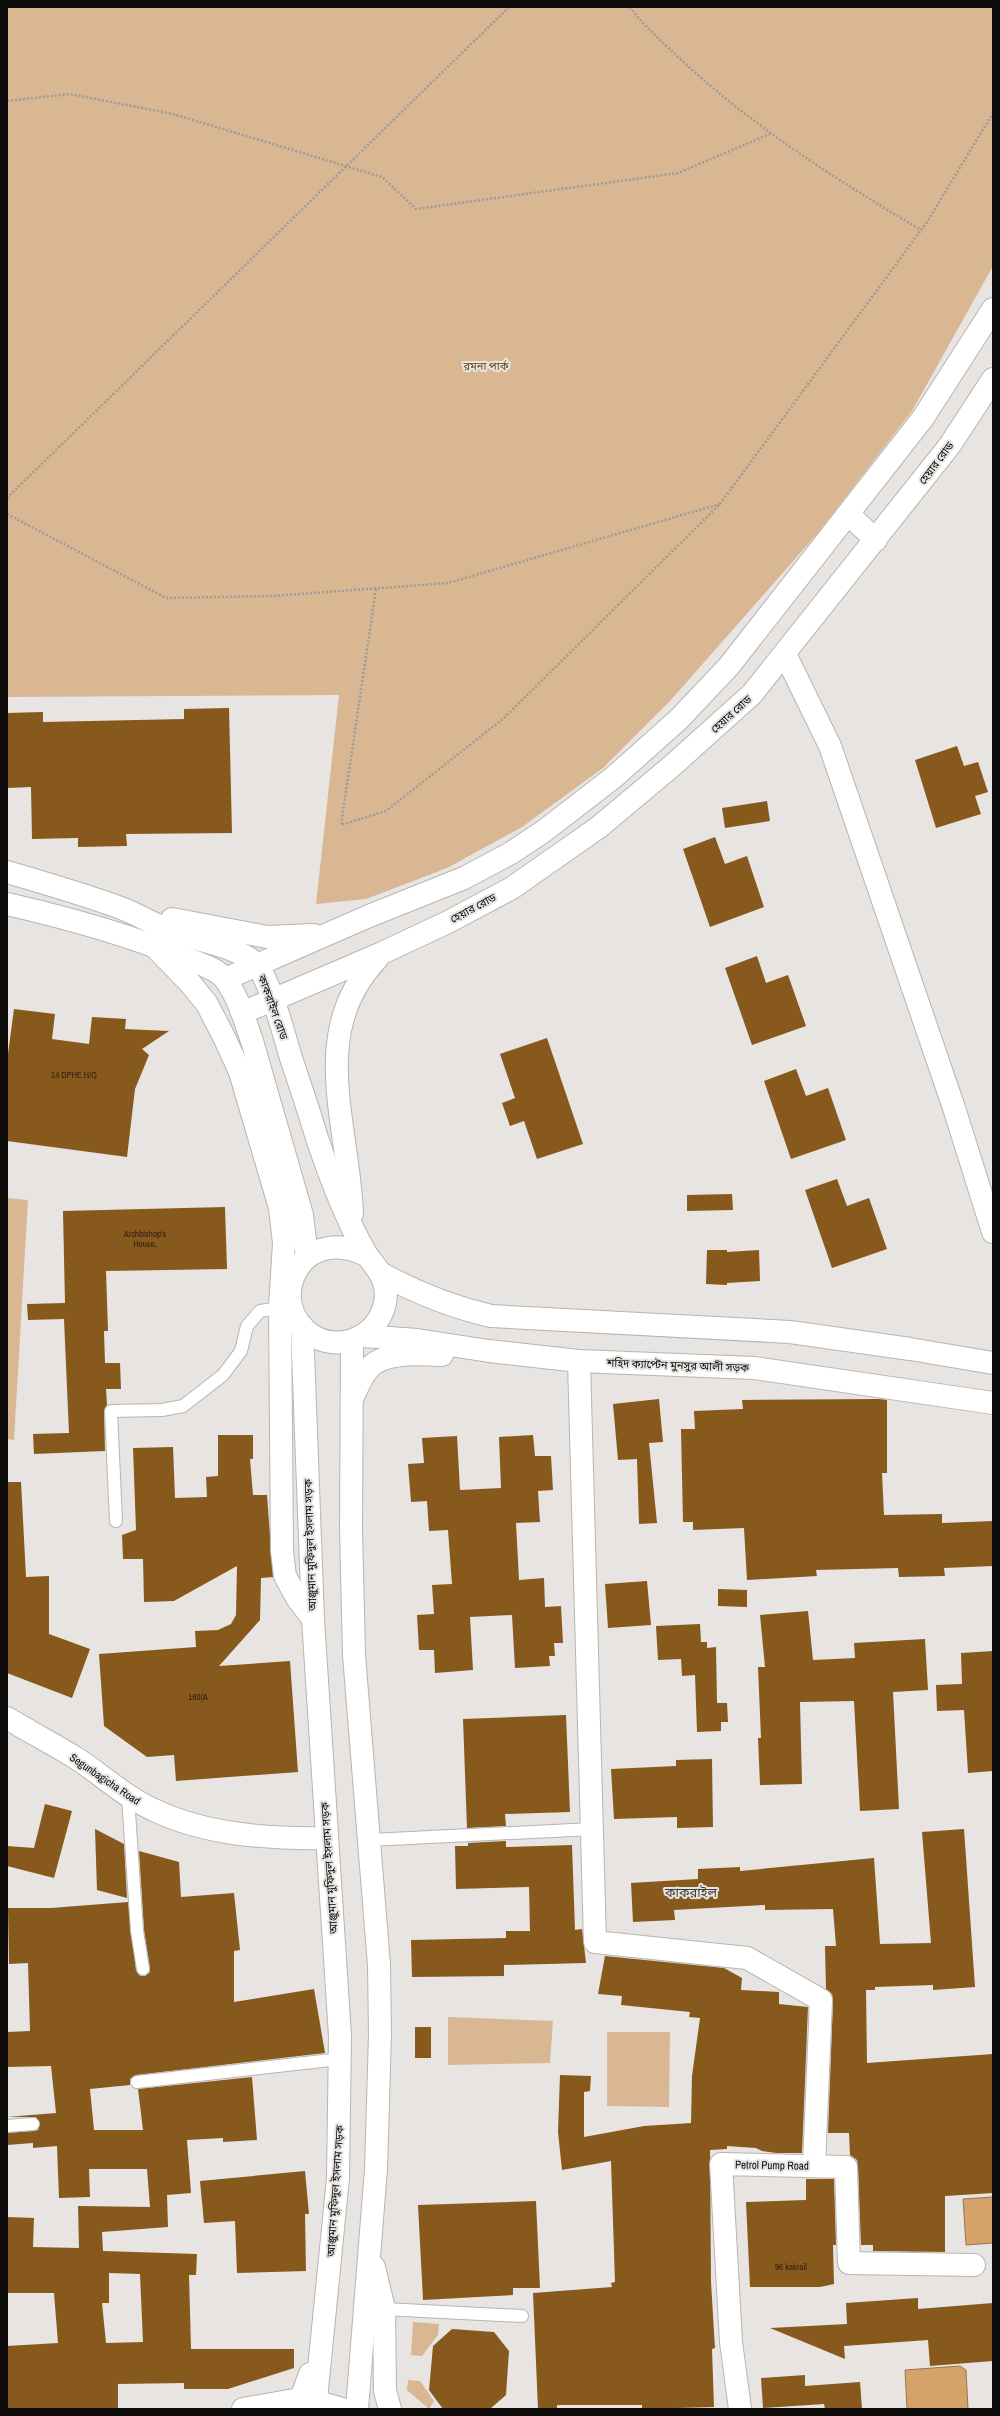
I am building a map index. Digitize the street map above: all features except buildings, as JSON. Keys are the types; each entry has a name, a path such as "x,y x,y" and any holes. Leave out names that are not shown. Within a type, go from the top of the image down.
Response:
{"main road":[{"path":"225,979 341,930 369,916 464,878 512,852 614,777 679,719 729,666 923,418 993,310"},
{"name":"হেয়ার রোড","path":"242,1013 382,953 448,922 512,888 599,827 673,765 752,694 876,540 950,445 993,379"},
{"path":"848,514 876,540"},
{"path":"785,654 830,746 954,1108 993,1232"},
{"name":"কাকরাইল রোড","path":"7,872 123,909 171,931 237,953 258,965 273,1000 329,1174 366,1255"},
{"path":"7,904 91,924 152,944 202,965 225,979 242,1013 302,1215 302,1263 291,1283 290,1298 294,1313 302,1326 312,1335 325,1341 339,1343 358,1338 374,1327 381,1315 386,1301 386,1287 382,1274"},
{"path":"123,909 266,937 317,934 341,930"},
{"path":"152,944 190,983 207,1004 225,1039 240,1072 280,1208 284,1243 281,1298 282,1551 285,1576 297,1598 313,1619"},
{"path":"352,1225 351,1184 339,1100 336,1059 341,1022 347,1002 355,985 382,953"},
{"path":"281,1298 302,1263 320,1249 336,1246 352,1248 366,1255 382,1274 417,1292 458,1308 491,1316 790,1332 910,1349 993,1363"},
{"name":"আঞ্জুমান মুফিদুল ইসলাম সড়ক","path":"302,1326 313,1619 340,2059 338,2178 318,2360 307,2405"},
{"path":"357,2409 370,2256 379,2118 380,2034 379,1965 354,1655 351,1402 358,1338"},
{"name":"শহিদ ক্যাপ্টেন মুনসুর আলী সড়ক","path":"358,1338 416,1340 489,1351 579,1361 754,1368 993,1403"},
{"path":"351,1402 366,1372 375,1363 400,1356 430,1354 458,1356 489,1351"},
{"path":"579,1361 595,1942 747,1958 821,2000 814,2166"},
{"name":"Segunbagicha Road","path":"7,1718 76,1758 128,1797 155,1811 183,1821 261,1836 327,1838"},
{"name":"Petrol Pump Road","path":"740,2409 731,2342 721,2164 846,2167 849,2263 974,2265"},
{"path":"370,2256 378,2276 384,2309 385,2391 390,2409"},
{"path":"243,2409 307,2405 342,2409"}],"lane":[{"path":"116,1522 111,1411 162,1410 184,1406 223,1375 241,1351 247,1326 260,1311 281,1298"},
{"path":"128,1797 137,1932 143,1969"},
{"path":"370,1840 593,1829"},
{"path":"137,2082 340,2059"},
{"path":"7,2126 34,2124"},
{"path":"384,2309 522,2316"}],"path":[{"path":"7,498 509,7"},
{"path":"630,7 639,20 697,75 772,133 839,182 921,230"},
{"path":"7,101 70,94 173,114 382,177 416,209 678,173 772,133"},
{"path":"376,588 341,825 386,811 504,718 720,504 921,230 993,113"},
{"path":"7,514 166,598 273,596 448,583 720,504"}],"green space":[{"name":"রমনা পার্ক","path":"7,7 993,7 993,266 912,411 817,534 670,701 603,768 522,827 447,868 366,899 316,904 339,695 7,697"},
{"path":"7,1198 28,1200 14,1440 7,1439"},
{"path":"448,2017 553,2021 550,2063 448,2065"},
{"path":"607,2032 670,2032 669,2107 607,2106"},
{"path":"413,2322 439,2324 438,2335 422,2356 411,2355"},
{"path":"408,2380 420,2381 434,2401 429,2409 407,2390"}],"shaded area":[{"path":"993,2197 993,2243 966,2245 963,2199"},
{"path":"960,2366 966,2370 968,2409 907,2409 905,2370"}],"district":[{"name":"কাকরাইল","path":"691,1892"}]}
